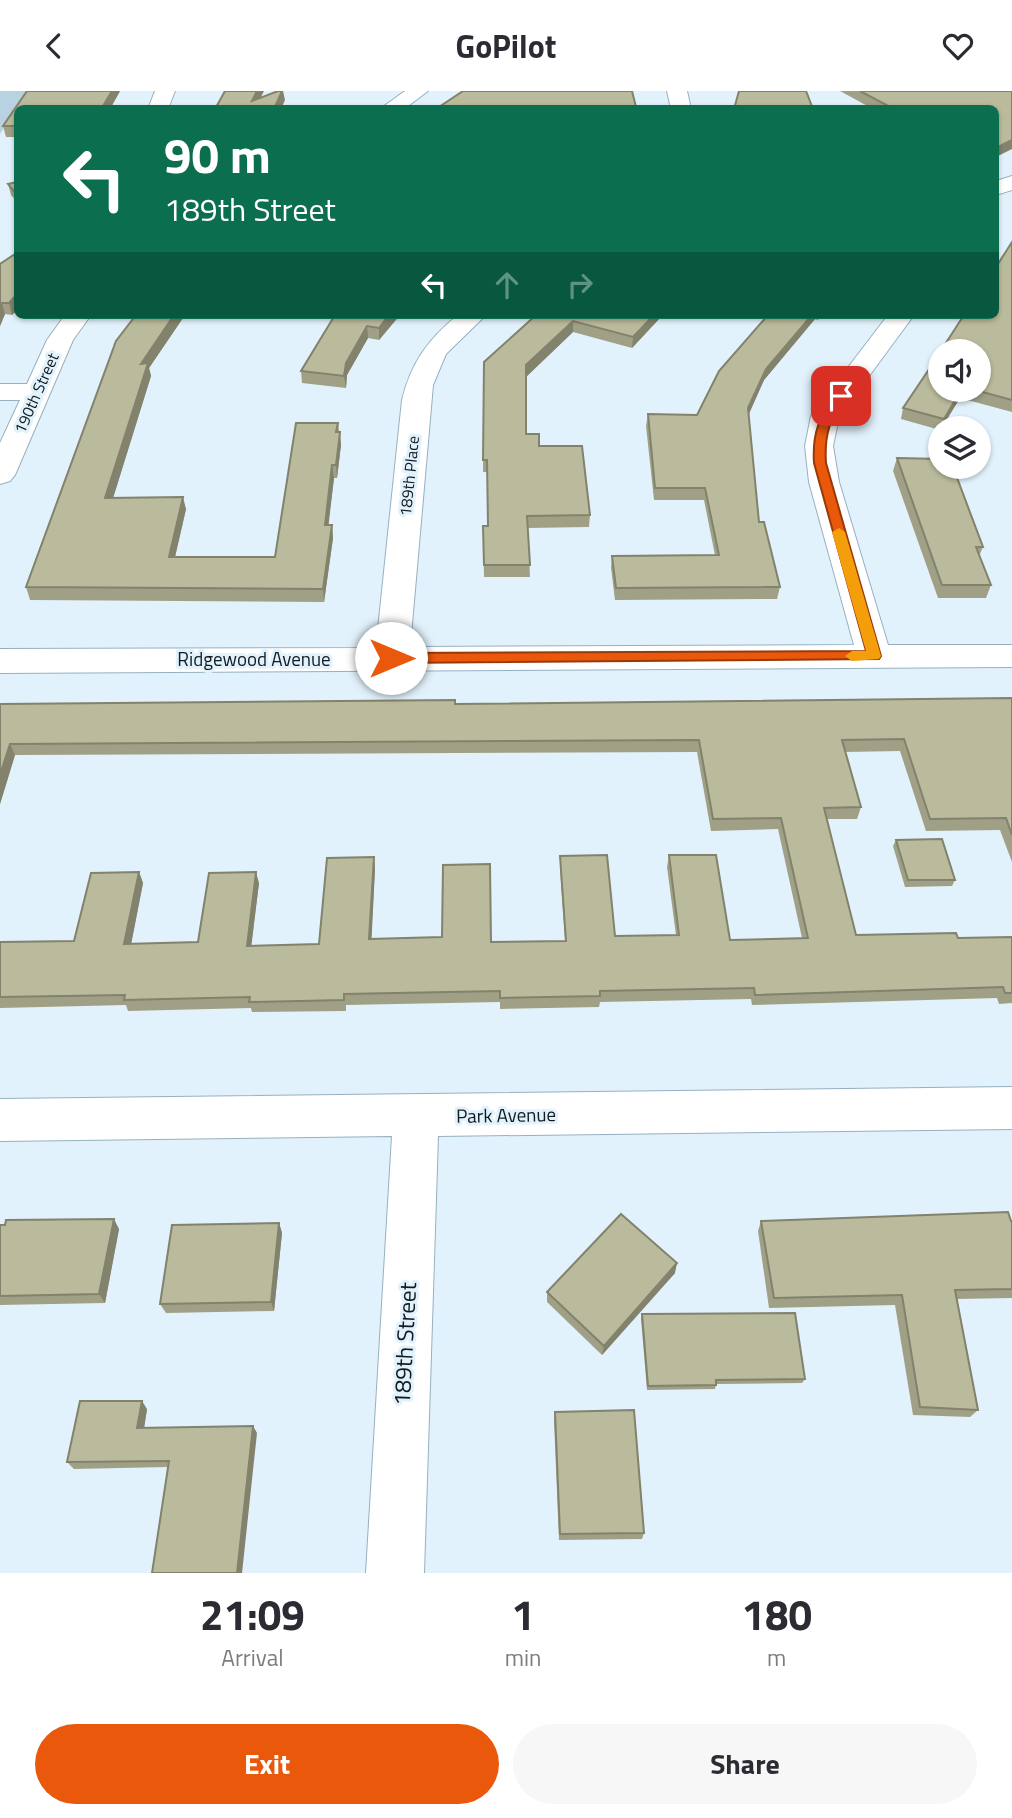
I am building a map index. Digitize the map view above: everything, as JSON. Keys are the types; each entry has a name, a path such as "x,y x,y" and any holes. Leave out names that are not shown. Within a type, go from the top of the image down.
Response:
{"street":[{"path":"396,105 418,91"},
{"name":"190th Street","path":"0,475 65,330 75,319"},
{"name":"189th Place","path":"391,658 416,400 422,370 444,338 468,319"},
{"path":"874,656 824,482 819,446 825,416 898,319"},
{"path":"0,392 36,391"},
{"name":"Ridgewood Avenue","path":"0,661 1012,656"},
{"name":"Park Avenue","path":"0,1120 1012,1108"},
{"name":"189th Street","path":"395,1573 415,1116"}],"shaded area":[{"path":"0,91 27,91 18,105 14,105 14,112 0,134"}],"building":[{"path":"27,91 112,91 104,105 17,105"},
{"path":"225,91 257,91 252,101 282,91 276,105 217,105"},
{"path":"463,91 632,91 636,105 442,105"},
{"path":"739,91 806,91 811,105 735,105"},
{"path":"860,91 1012,91 1012,140 999,146 999,105 886,105"},
{"path":"14,110 14,126 3,126"},
{"path":"1012,242 1012,400 991,394 991,339 948,339 961,319 999,319 999,262"},
{"path":"14,255 14,297 9,303 2,303 0,306 0,264"},
{"path":"133,319 171,319 141,364 148,363 105,498 183,497 169,557 275,557 296,423 338,423 336,432 340,432 336,465 332,465 325,525 332,525 323,589 26,587 116,341"},
{"path":"333,319 386,319 379,328 367,326 346,363 344,376 301,371"},
{"path":"532,319 650,319 633,337 573,321 526,365 526,434 539,434 539,446 582,446 590,515 527,516 530,565 484,565 483,526 488,526 487,460 483,460 484,362"},
{"path":"764,319 809,319 766,369 748,408 759,522 764,522 780,587 616,588 612,556 719,555 705,488 655,488 648,414 697,415 719,371"},
{"path":"928,371 928,402 954,402 946,416 933,416 903,408"},
{"path":"897,458 928,459 928,479 958,479 983,547 976,547 991,585 942,585"},
{"path":"1012,698 1012,835 1006,818 930,819 904,739 842,740 861,807 824,808 856,935 956,933 958,938 1012,937 1012,993 1005,993 1003,987 755,995 754,988 600,991 600,996 500,998 500,991 344,994 344,1000 249,1002 250,997 124,1000 125,995 0,997 0,942 74,941 91,873 139,872 124,944 198,942 209,873 256,872 247,946 319,944 327,858 374,857 369,939 442,937 443,865 490,864 491,942 566,941 560,856 607,855 615,936 679,935 669,855 716,855 730,940 808,938 781,818 713,819 699,740 10,744 0,775 0,704 455,700 455,704"},
{"path":"942,839 955,880 908,880 896,840"},
{"path":"1008,1212 1012,1221 1012,1289 955,1290 978,1410 920,1407 902,1295 774,1298 761,1221"},
{"path":"621,1214 677,1263 604,1346 547,1292"},
{"path":"114,1219 99,1294 0,1296 0,1225 5,1225 6,1220"},
{"path":"279,1223 271,1302 160,1304 172,1225"},
{"path":"795,1313 805,1379 716,1380 716,1385 648,1386 642,1314"},
{"path":"80,1401 142,1401 137,1428 253,1426 237,1573 152,1573 169,1461 67,1462"},
{"path":"634,1410 644,1533 560,1534 555,1412"}],"slow traffic":[{"path":"839,532 874,656 852,656"}],"route":[{"path":"391,658 874,656 820,463 819,446 825,416 841,396"}]}
